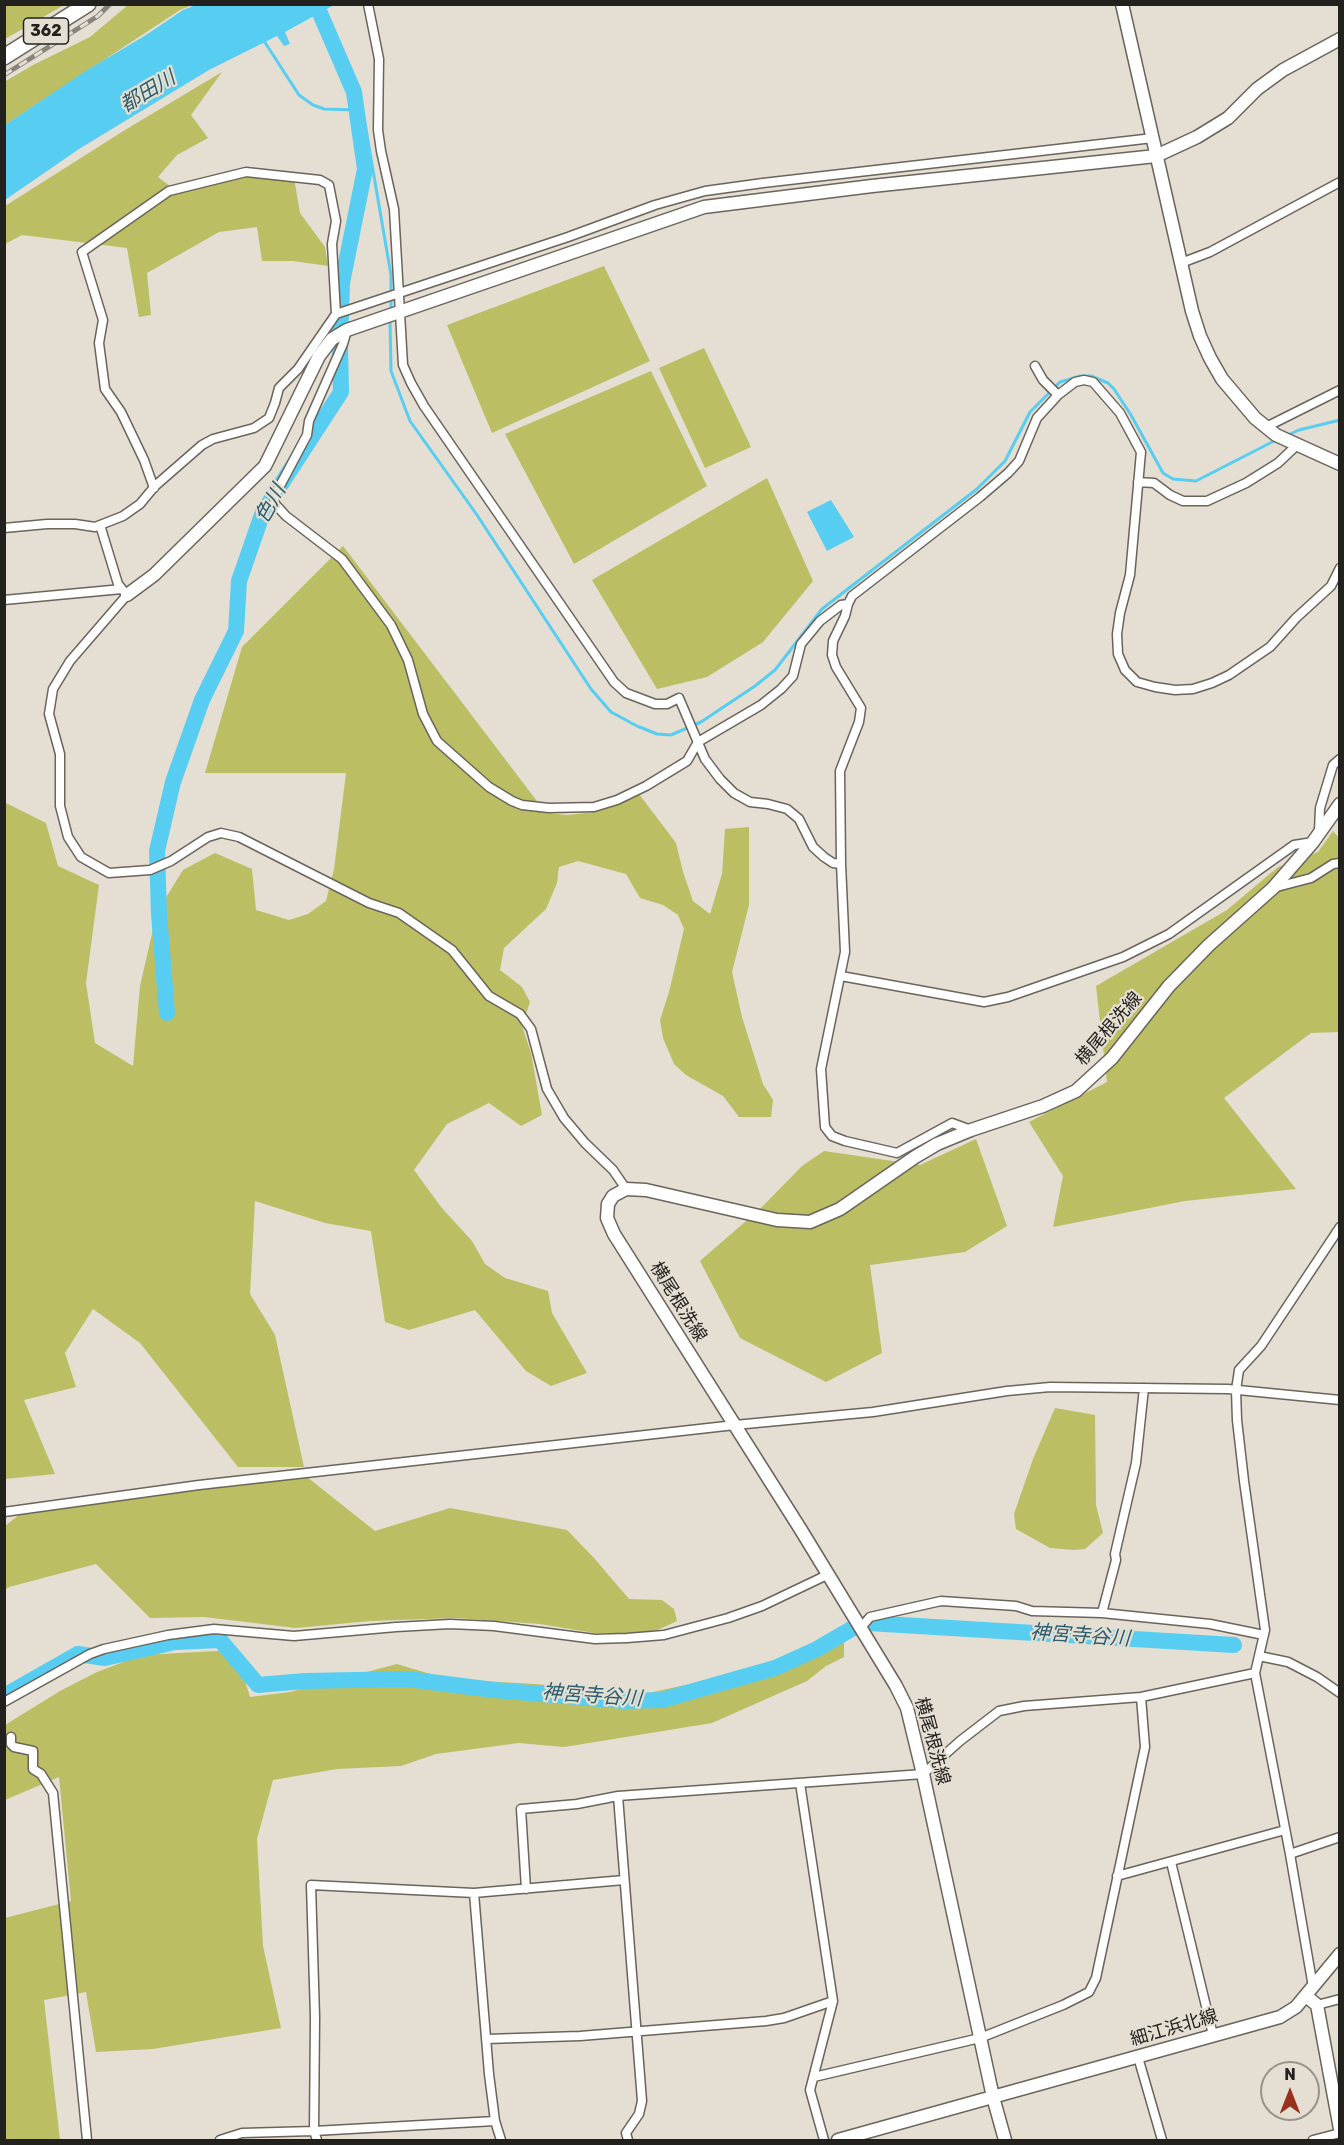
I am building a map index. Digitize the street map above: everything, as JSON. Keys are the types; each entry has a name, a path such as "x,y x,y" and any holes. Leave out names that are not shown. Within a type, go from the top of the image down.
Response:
{"highway":[{"name":"362","path":"4,57 88,4"}],"main road":[{"path":"1122,4 1192,311 1210,358 1222,379 1238,399 1266,427 1297,446 1340,464"},
{"path":"125,592 154,574 265,466 319,356 332,339 347,330 704,207 872,186 1156,156 1197,137 1228,118 1257,89 1274,76 1340,39"},
{"name":"横尾根洗線","path":"1005,2140 993,2097 907,1708 896,1686 735,1425 614,1234 607,1218 608,1204 613,1196 626,1189 646,1190 777,1220 810,1222 840,1209 937,1144 1043,1106 1076,1091 1112,1058 1169,986 1209,945 1273,888 1316,837 1340,804"},
{"name":"細江浜北線","path":"993,2097 1280,2017 1296,2007 1340,1954"},
{"path":"1310,1991 1317,2005 1340,2131"},
{"path":"843,2140 993,2097"}],"street":[{"path":"369,7 380,59 378,130 394,209 403,365 411,384 614,681 626,693 655,704 667,704 679,699 705,759 720,779 734,793 750,802 787,809 799,819 813,847 833,863 841,864"},
{"path":"4,528 47,524 95,527 123,516 140,504 201,445 213,439 254,428 269,418 279,387 298,369 336,314 568,237 655,205 705,191 1153,138"},
{"path":"154,488 144,460 121,412 105,388 99,343 103,320 82,252 169,191 246,172 320,180 329,185 336,222 332,244 336,314"},
{"path":"1181,263 1210,252 1340,182"},
{"path":"347,330 309,421 307,435 291,467 278,486 275,504 286,516 342,559 391,625 408,660 423,714 437,741 489,788 512,801 536,807 572,809 605,805 646,786 687,761 698,742 761,705 781,688 793,676 801,644 820,621 842,605 848,604"},
{"path":"1035,366 1043,380 1057,393"},
{"path":"971,1130 952,1123 897,1153 845,1141 832,1136 825,1127 821,1069 845,952 840,771 859,722 861,708 836,667 832,655 833,641 852,596 981,497 1008,473 1019,461 1037,418 1057,393 1084,380 1094,382 1110,399 1141,452 1130,575 1120,612 1117,634 1118,654 1125,670 1137,681 1155,687 1184,689 1212,683 1228,675 1270,647 1296,618 1331,586 1340,568"},
{"path":"1266,427 1340,390"},
{"path":"1138,482 1154,483 1183,501 1206,501 1246,483 1278,464 1297,446"},
{"path":"100,525 118,584 125,592"},
{"path":"4,600 125,592"},
{"path":"125,592 70,661 52,689 49,714 60,754 60,806 68,837 81,857 109,873 150,870 171,861 208,837 221,833 240,837 369,903 399,913 452,950 489,996 520,1014 531,1029 547,1089 558,1108 585,1143 613,1170 626,1189"},
{"path":"841,975 984,1002 1008,997 1123,957 1160,938 1294,845 1316,837 1320,808 1333,765 1340,759"},
{"path":"1273,888 1311,878 1333,864 1340,863"},
{"path":"1310,1991 1290,1854 1255,1673 1265,1630 1237,1420 1236,1390 1239,1370 1261,1346 1340,1227"},
{"path":"4,1512 199,1485 735,1425 873,1412 1007,1391 1050,1387 1236,1390 1340,1400"},
{"path":"1102,1613 1116,1560 1115,1554 1136,1463 1144,1388"},
{"path":"4,1702 90,1654 168,1635 214,1629 294,1636 450,1624 494,1626 595,1639 664,1635 728,1618 762,1606 827,1575"},
{"path":"860,1629 870,1617 941,1601 1016,1606 1032,1611 1102,1613 1210,1624 1264,1635"},
{"path":"1259,1656 1288,1662 1317,1677 1340,1693"},
{"path":"526,1889 520,1809 577,1804 618,1796 923,1774 999,1711 1024,1706 1141,1697 1255,1673"},
{"path":"814,2078 980,2038 1063,2005 1089,1992 1096,1978 1145,1747 1141,1697"},
{"path":"11,1737 11,1744 14,1747 33,1750 33,1769 48,1783 52,1793 87,2140"},
{"path":"800,1783 833,2001 810,2090 824,2140"},
{"path":"618,1796 642,2101 639,2114 626,2133 628,2140"},
{"path":"1117,1876 1285,1830"},
{"path":"1290,1854 1340,1837"},
{"path":"1171,1862 1213,2035"},
{"path":"315,2136 315,2017 311,1885 474,1893 624,1881"},
{"path":"474,1893 486,2040 495,2121 501,2140"},
{"path":"1317,2005 1340,1999"},
{"path":"486,2040 580,2036 784,2019 833,2001"},
{"path":"1138,2057 1162,2140"},
{"path":"220,2140 242,2133 315,2136 495,2121"},
{"path":"1313,2140 1340,2131"}],"shaded area":[{"path":"5,4 64,4 64,5 5,39"},
{"path":"128,5 192,5 180,10 5,125 4,82 90,37"},
{"path":"222,72 191,115 208,138 177,155 158,177 174,189 250,172 294,178 300,213 325,247 328,266 293,261 262,261 257,227 219,232 147,273 151,315 139,317 127,248 22,235 5,244 5,206"},
{"path":"604,266 650,361 492,433 447,325"},
{"path":"704,348 751,447 705,468 659,368"},
{"path":"651,371 707,486 574,564 505,434"},
{"path":"767,478 813,581 763,642 707,677 657,689 592,580"},
{"path":"343,546 546,813 567,815 595,812 617,805 639,794 676,843 693,901 710,914 722,874 725,829 749,827 749,905 732,972 742,1017 763,1084 773,1100 771,1117 739,1117 723,1096 686,1075 674,1064 663,1038 660,1020 684,929 678,915 663,905 640,898 626,874 578,861 559,867 557,883 546,909 504,948 500,970 522,987 530,1002 522,1026 531,1053 542,1115 521,1126 489,1103 447,1124 414,1170 441,1207 472,1241 485,1264 505,1278 548,1291 552,1313 587,1373 551,1386 526,1371 475,1310 409,1330 385,1322 371,1231 325,1223 255,1201 250,1294 275,1335 304,1467 238,1467 140,1343 93,1309 65,1353 76,1387 24,1400 55,1474 5,1479 4,802 46,823 58,866 99,885 86,983 95,1043 133,1066 140,986 157,912 183,870 215,853 252,869 256,910 289,920 308,914 326,901 334,869 346,773 205,773 242,647"},
{"path":"1333,831 1340,839 1339,1032 1311,1033 1224,1098 1296,1189 1185,1201 1053,1227 1063,1176 1029,1122 1107,1082 1096,986 1227,910 1278,867 1318,852"},
{"path":"976,1139 1007,1226 965,1252 870,1265 882,1353 826,1382 740,1338 700,1261 761,1208 802,1166 824,1151 920,1165"},
{"path":"1055,1408 1095,1415 1096,1505 1103,1533 1085,1549 1050,1548 1016,1529 1014,1514 1033,1459"},
{"path":"307,1477 375,1531 450,1508 567,1530 629,1599 662,1600 674,1609 677,1621 651,1633 594,1633 540,1624 456,1618 370,1621 296,1628 204,1617 150,1618 96,1564 5,1590 5,1526 20,1514 129,1492 239,1486"},
{"path":"844,1642 844,1657 826,1666 807,1681 712,1723 564,1747 519,1743 436,1754 401,1766 337,1769 273,1780 257,1839 263,1946 281,2028 153,2049 96,2052 86,1992 44,2000 60,2140 4,2140 5,1918 71,1901 59,1777 5,1800 5,1725 60,1691 97,1672 142,1655 235,1650 250,1697 290,1692 397,1664 447,1679 644,1694 740,1673"}],"water":[{"name":"都田川","path":"196,5 334,5 285,32 290,44 284,46 277,36 209,70 79,149 5,200 5,125 84,72 183,10"},
{"path":"831,500 854,537 827,551 807,512"}],"waterway":[{"name":"色川","path":"167,1013 159,914 157,851 173,782 202,700 236,631 239,581 263,512 341,392 342,283 365,169 354,92 316,4"},
{"path":"264,41 299,95 313,105 324,109 358,110 364,118 391,275 391,311"},
{"path":"390,320 391,371 410,421 477,515 591,689 611,712 657,734 671,735 701,722 775,670 822,609 977,489 1005,461 1030,412 1060,382 1080,376 1091,376 1108,383 1131,415 1163,473 1173,479 1196,481 1276,440"},
{"path":"1288,435 1340,420"},
{"name":"神宮寺谷川","path":"4,1696 78,1654 105,1658 175,1642 220,1640 258,1685 305,1681 407,1679 494,1690 624,1701 662,1700 775,1668 817,1649 853,1628 868,1623 1234,1645"}],"railway":[{"path":"4,75 98,16 110,4"}]}
